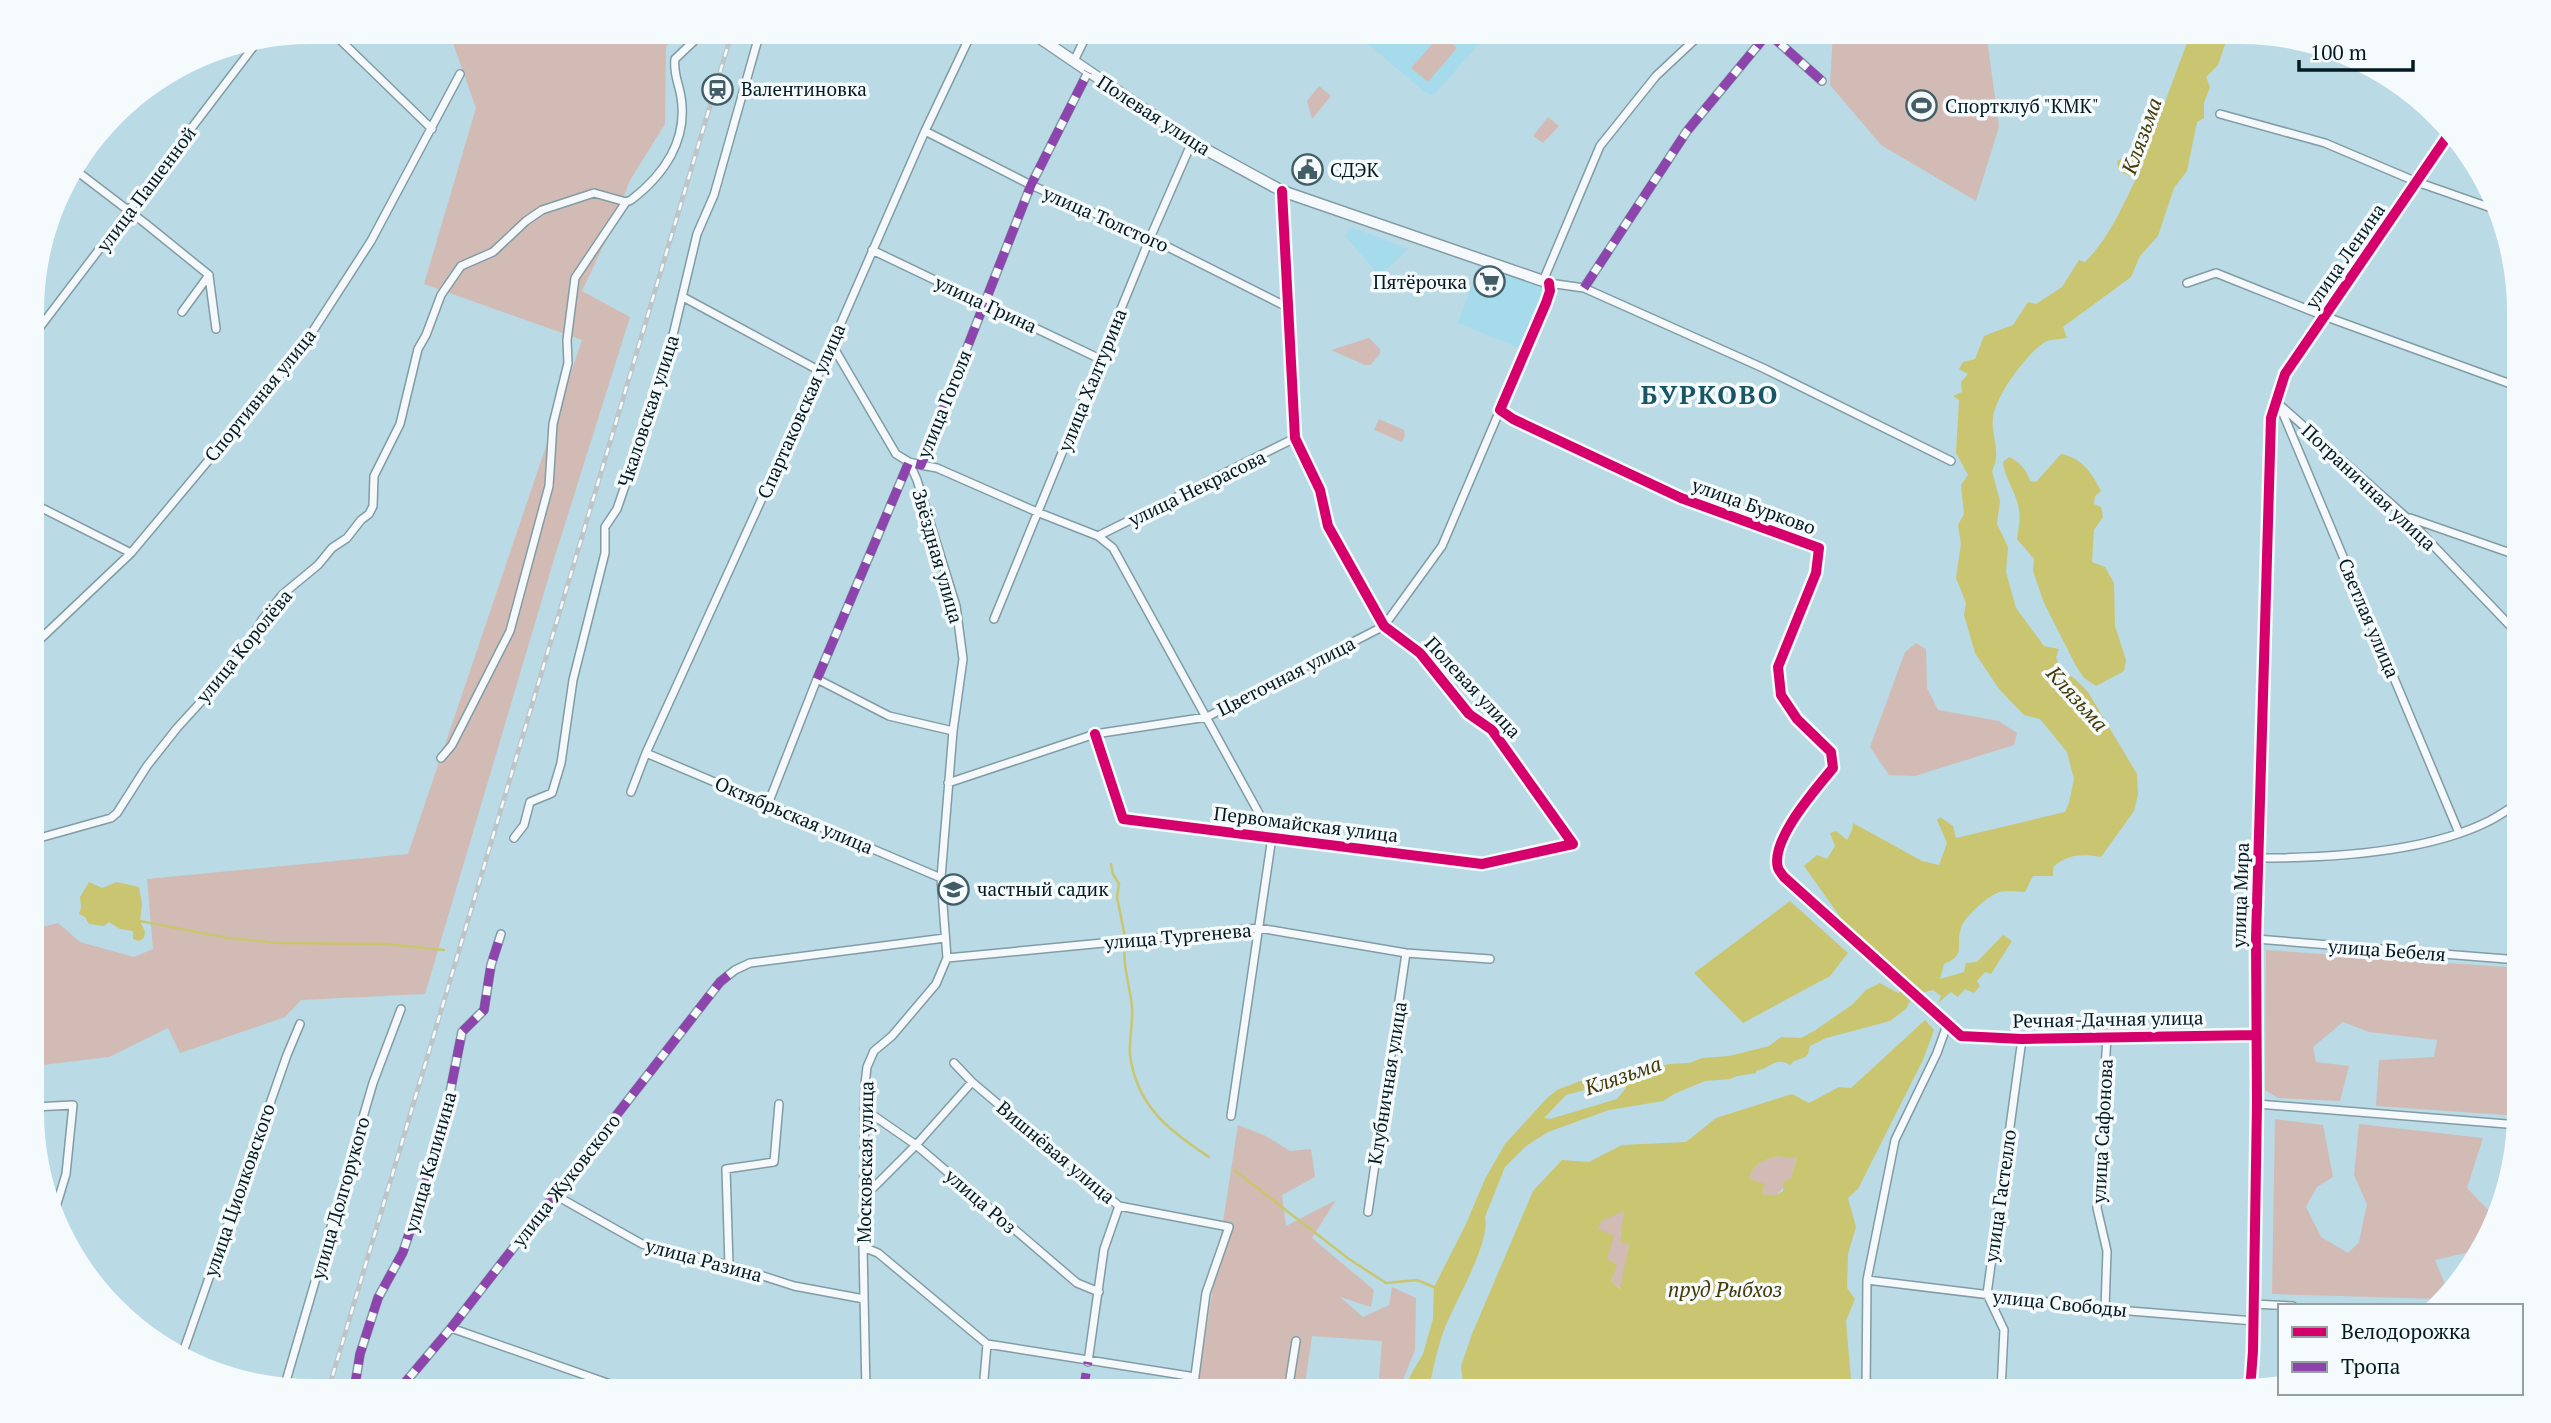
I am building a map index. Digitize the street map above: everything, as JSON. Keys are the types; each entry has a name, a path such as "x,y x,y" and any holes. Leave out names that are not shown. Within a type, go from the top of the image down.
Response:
{"street":[{"path":"344,44 432,129"},
{"path":"441,758 452,745 510,631 549,486 553,424 568,363 567,340 575,278 626,202 638,195 670,161 676,150 682,112 674,71 675,59 690,44"},
{"name":"Чкаловская улица","path":"514,838 524,825 530,802 552,793 561,763 573,680 604,553 605,527 617,509 664,373 697,234 715,195 757,44"},
{"name":"Спартаковская улица","path":"631,792 646,753 966,44"},
{"name":"Полевая улица","path":"1049,44 1192,142 1282,191 1546,282"},
{"path":"1074,61 1082,44"},
{"path":"1500,410 1546,303 1550,291 1546,282 1593,158 1656,76 1690,44"},
{"path":"1584,288 1687,131 1758,44"},
{"path":"1781,44 1822,81"},
{"name":"улица Пашенной","path":"44,322 250,51"},
{"name":"улица Гоголя","path":"768,804 817,679 909,462 921,465 1031,185 1088,72"},
{"name":"Спортивная улица","path":"44,636 131,553 300,351 371,241 460,74"},
{"path":"2220,114 2325,143 2417,182 2486,206"},
{"name":"улица Толстого","path":"925,131 1031,185 1150,238 1287,307"},
{"name":"улица Ленина","path":"2277,402 2285,374 2445,140"},
{"name":"улица Халтурина","path":"994,619 1192,142"},
{"path":"81,175 209,275 216,329"},
{"name":"Полевая улица","path":"1282,191 1295,438 1320,491 1328,526 1384,626 1420,653 1469,714 1497,735 1573,844"},
{"name":"улица Королёва","path":"44,837 111,818 117,813 147,766 177,727 219,682 283,594 318,565 332,548 347,538 369,514 373,506 374,476 400,424 418,349 441,295 461,266 493,252 542,210 594,193 626,202"},
{"name":"улица Грина","path":"872,250 1100,359"},
{"path":"2187,283 2216,273 2324,316 2507,383"},
{"path":"182,312 209,275"},
{"path":"1546,282 1584,288 1763,368 1951,461"},
{"path":"683,297 820,371"},
{"name":"Звёздная улица","path":"831,343 896,454 909,462 925,500 956,606 963,659 953,731 941,878"},
{"name":"Пограничная улица","path":"2277,402 2406,517 2507,622"},
{"name":"Светлая улица","path":"2277,402 2459,833"},
{"name":"улица Мира","path":"2251,1379 2257,1104 2256,939 2271,418 2277,402"},
{"name":"Цветочная улица","path":"948,783 1096,734 1206,717 1384,626 1442,546 1500,410"},
{"name":"улица Бурково","path":"1500,410 1513,419 1681,498 1819,548 1816,573 1778,667 1782,695 1797,719 1831,752 1833,768 1790,825 1779,849 1778,867 1784,877 1947,1025"},
{"name":"улица Некрасова","path":"1098,536 1295,438"},
{"path":"921,465 937,468 1098,536 1113,548 1272,836 1231,1116"},
{"path":"44,509 131,553"},
{"path":"2406,517 2507,552"},
{"path":"817,679 889,716 953,731"},
{"name":"Первомайская улица","path":"1096,734 1123,819 1482,864 1573,844"},
{"name":"Октябрьская улица","path":"646,753 941,878"},
{"path":"2259,858 2351,853 2412,846 2486,823 2507,810"},
{"path":"941,878 947,958"},
{"name":"улица Тургенева","path":"947,958 1259,928 1406,953 1490,959"},
{"name":"улица Калинина","path":"356,1379 360,1354 378,1298 403,1252 442,1133 462,1032 484,1010 491,965 501,934"},
{"name":"улица Жуковского","path":"408,1379 451,1328 720,982 735,970 750,963 945,938"},
{"name":"улица Бебеля","path":"2256,939 2507,959"},
{"name":"Клубничная улица","path":"1367,1212 1406,953"},
{"name":"Московская улица","path":"866,1379 863,1198 867,1067 874,1051 892,1036 936,984 947,958"},
{"name":"улица Долгорукого","path":"287,1378 373,1083 401,1009"},
{"name":"улица Циолковского","path":"185,1347 286,1055 300,1024"},
{"path":"1866,1379 1867,1280 1895,1140 1937,1053 1947,1025"},
{"name":"Речная-Дачная улица","path":"1947,1025 1961,1036 2022,1039 2256,1035"},
{"name":"улица Сафонова","path":"2105,1309 2107,1251 2097,1208 2107,1036"},
{"name":"улица Гастелло","path":"1987,1294 2022,1039"},
{"name":"Вишнёвая улица","path":"954,1063 972,1082 1119,1206 1228,1227 1206,1293 1195,1377"},
{"path":"863,1198 916,1145 972,1082"},
{"path":"729,1265 726,1169 774,1162 779,1104"},
{"path":"2257,1104 2507,1124"},
{"path":"44,1107 73,1105 66,1174 58,1199"},
{"name":"улица Роз","path":"864,1109 916,1145 1077,1283 1098,1292"},
{"name":"улица Разина","path":"555,1195 642,1244 729,1265 794,1286 864,1299"},
{"path":"1088,1362 1104,1249 1119,1206"},
{"path":"863,1247 878,1253 988,1344 1195,1377"},
{"name":"улица Свободы","path":"1867,1280 2105,1309 2254,1321"},
{"path":"1987,1294 2004,1329 2002,1379"},
{"path":"2254,1304 2278,1305"},
{"path":"451,1328 596,1379"},
{"path":"1290,1379 1296,1341"},
{"path":"985,1379 988,1344"}],"shaded area":[{"path":"453,44 668,44 665,124 629,182 616,219 582,291 630,317 554,559 425,994 301,1000 285,1017 180,1053 168,1028 109,1057 44,1065 44,926 58,923 80,942 134,957 153,949 147,879 408,854 582,340 424,284 476,108"},
{"path":"1368,44 1479,44 1434,95 1426,93"},
{"path":"1432,44 1452,44 1457,48 1428,82 1411,68"},
{"name":"Спортклуб \"КМК\"","path":"1832,44 1988,44 1999,127 1976,201 1881,145 1830,85"},
{"path":"1319,86 1331,96 1312,119 1307,101"},
{"path":"1548,117 1559,126 1543,143 1533,136"},
{"path":"1352,227 1408,249 1380,276 1345,236"},
{"path":"1479,266 1548,290 1524,350 1458,323"},
{"path":"1369,338 1380,349 1380,354 1370,365 1331,350"},
{"path":"1379,419 1404,430 1402,442 1374,430"},
{"path":"1916,643 1926,649 1927,688 1938,710 1999,721 2017,733 2014,745 1915,776 1889,775 1870,747 1905,652"},
{"path":"2266,950 2507,967 2507,1115 2376,1106 2379,1060 2434,1057 2437,1040 2369,1032 2343,1022 2313,1047 2316,1062 2349,1066 2340,1101 2278,1098 2265,1090"},
{"path":"2275,1119 2323,1125 2333,1177 2317,1187 2306,1207 2321,1237 2348,1253 2359,1242 2367,1204 2354,1175 2359,1124 2483,1138 2467,1188 2488,1210 2467,1253 2435,1260 2445,1284 2431,1299 2272,1294"},
{"path":"1238,1125 1266,1136 1290,1151 1311,1149 1315,1177 1282,1195 1286,1226 1336,1200 1312,1238 1374,1290 1371,1307 1340,1297 1363,1317 1389,1305 1392,1287 1416,1298 1415,1350 1403,1379 1379,1379 1382,1341 1312,1336 1306,1379 1199,1379"},
{"path":"1780,1156 1797,1156 1791,1178 1777,1195 1761,1194 1749,1179 1753,1169 1760,1163"},
{"path":"1624,1210 1625,1220 1620,1235 1629,1245 1621,1289 1611,1281 1598,1229 1600,1221"}],"water":[{"name":"Клязьма","path":"2187,44 2225,44 2218,65 2206,77 2210,87 2204,103 2204,118 2197,122 2187,171 2174,188 2158,236 2140,256 2131,277 2063,327 2067,338 2045,342 2030,355 1999,398 1993,418 1996,457 1992,471 2000,501 1997,524 2008,547 2006,572 2016,608 2044,646 2059,649 2056,657 2060,670 2074,678 2088,692 2137,774 2138,794 2134,811 2101,857 2070,857 2053,867 2053,876 2033,876 2025,892 1997,893 1976,908 1966,918 1959,934 1958,953 1944,964 1940,979 1964,972 1966,963 1977,962 2003,935 2012,941 1991,974 1985,972 1977,981 1980,986 1974,993 1965,989 1958,997 1951,992 1938,1003 1941,996 1933,990 1916,994 1908,980 1841,918 1804,866 1817,855 1827,859 1835,846 1830,833 1836,831 1847,840 1853,823 1922,861 1939,865 1947,843 1937,820 1940,817 1953,826 1956,838 2065,812 2074,779 2067,752 2040,719 2024,715 1999,689 1975,653 1964,615 1966,603 1956,578 1961,544 1958,525 1964,514 1961,485 1968,475 1956,453 1959,400 1953,396 1962,392 1961,382 1968,374 1959,369 1963,362 1975,359 1984,336 2013,325 2028,302 2036,304 2062,287 2079,260 2085,262 2093,253 2108,233 2136,179 2119,171 2117,161 2127,156 2138,160 2148,148"},
{"path":"2061,454 2075,459 2085,467 2101,491 2095,496 2094,504 2101,507 2103,517 2094,530 2092,562 2105,567 2114,583 2115,626 2126,660 2124,671 2096,686 2084,678 2076,666 2044,603 2033,571 2034,559 2017,539 2019,510 2003,462 2009,457 2013,459 2025,470 2030,481 2036,482"},
{"path":"89,882 102,888 117,882 139,887 142,904 140,921 145,932 144,938 139,941 133,939 133,931 120,929 109,922 104,926 89,924 85,917 79,914 80,897"},
{"path":"1790,901 1848,953 1830,976 1743,1023 1694,973"},
{"name":"Клязьма","path":"1880,983 1898,993 1901,991 1911,999 1906,1009 1890,1021 1826,1038 1810,1046 1805,1057 1790,1065 1777,1062 1756,1073 1705,1081 1663,1101 1609,1110 1548,1132 1526,1146 1505,1167 1485,1217 1485,1229 1477,1258 1443,1333 1431,1379 1410,1379 1423,1354 1433,1319 1434,1287 1485,1179 1505,1144 1547,1098 1557,1090 1583,1080 1633,1069 1645,1070 1689,1063 1702,1058 1729,1056 1769,1046 1781,1037 1801,1038 1853,1004 1866,990","holes":["1621,1080 1626,1088 1617,1099 1550,1119 1544,1118 1566,1095"]},
{"name":"пруд Рыбхоз","path":"1925,1020 1934,1030 1923,1060 1858,1189 1848,1198 1856,1227 1848,1254 1847,1288 1855,1299 1846,1321 1851,1379 1463,1379 1461,1366 1472,1334 1533,1191 1562,1160 1589,1162 1622,1145 1686,1142 1716,1118 1792,1094 1809,1103 1839,1087 1851,1088","holes":["1780,1156 1797,1157 1791,1178 1783,1182 1783,1191 1777,1195 1761,1194 1765,1184 1749,1179 1753,1169 1769,1159","1624,1211 1621,1242 1629,1245 1620,1289 1611,1281 1617,1265 1607,1259 1614,1236 1598,1229 1601,1221"]}],"waterway":[{"path":"1111,864 1119,884 1117,897 1125,937"},
{"path":"140,921 228,938 279,943 387,944 444,950"},
{"path":"1125,943 1125,967 1132,1007 1130,1055 1140,1089 1168,1127 1209,1157"},
{"path":"1234,1170 1349,1259 1386,1283 1417,1280 1436,1288"}],"railway":[{"path":"332,1379 728,44"}],"marked path":[{"path":"1584,288 1687,131 1759,44"},
{"path":"1780,44 1822,81"},
{"path":"817,679 909,462 921,465 1031,185 1088,72"},
{"path":"356,1379 360,1354 378,1298 403,1252 442,1133 462,1032 484,1010 491,965 501,934"},
{"path":"408,1379 451,1328 720,982 735,970"},
{"path":"1085,1379 1088,1362"}],"cycle path":[{"path":"2251,1379 2257,1104 2256,939 2271,418 2285,374 2445,140"},
{"path":"1095,734 1123,819 1482,864 1573,844 1492,730 1469,714 1420,653 1384,626 1328,526 1320,490 1295,438 1282,191"},
{"path":"1549,283 1550,291 1546,303 1500,410 1513,419 1681,498 1819,548 1816,573 1778,667 1781,695 1797,719 1831,752 1833,768 1787,830 1777,857 1778,868 1784,877 1961,1036 2022,1039 2256,1035"}],"place":[{"name":"Валентиновка","path":"718,89"},
{"name":"Спортклуб \"КМК\"","path":"1922,106"},
{"name":"СДЭК","path":"1307,170"},
{"name":"Пятёрочка","path":"1490,282"},
{"name":"частный садик","path":"954,889"}],"district":[{"name":"БУРКОВО","path":"1710,395"}]}
